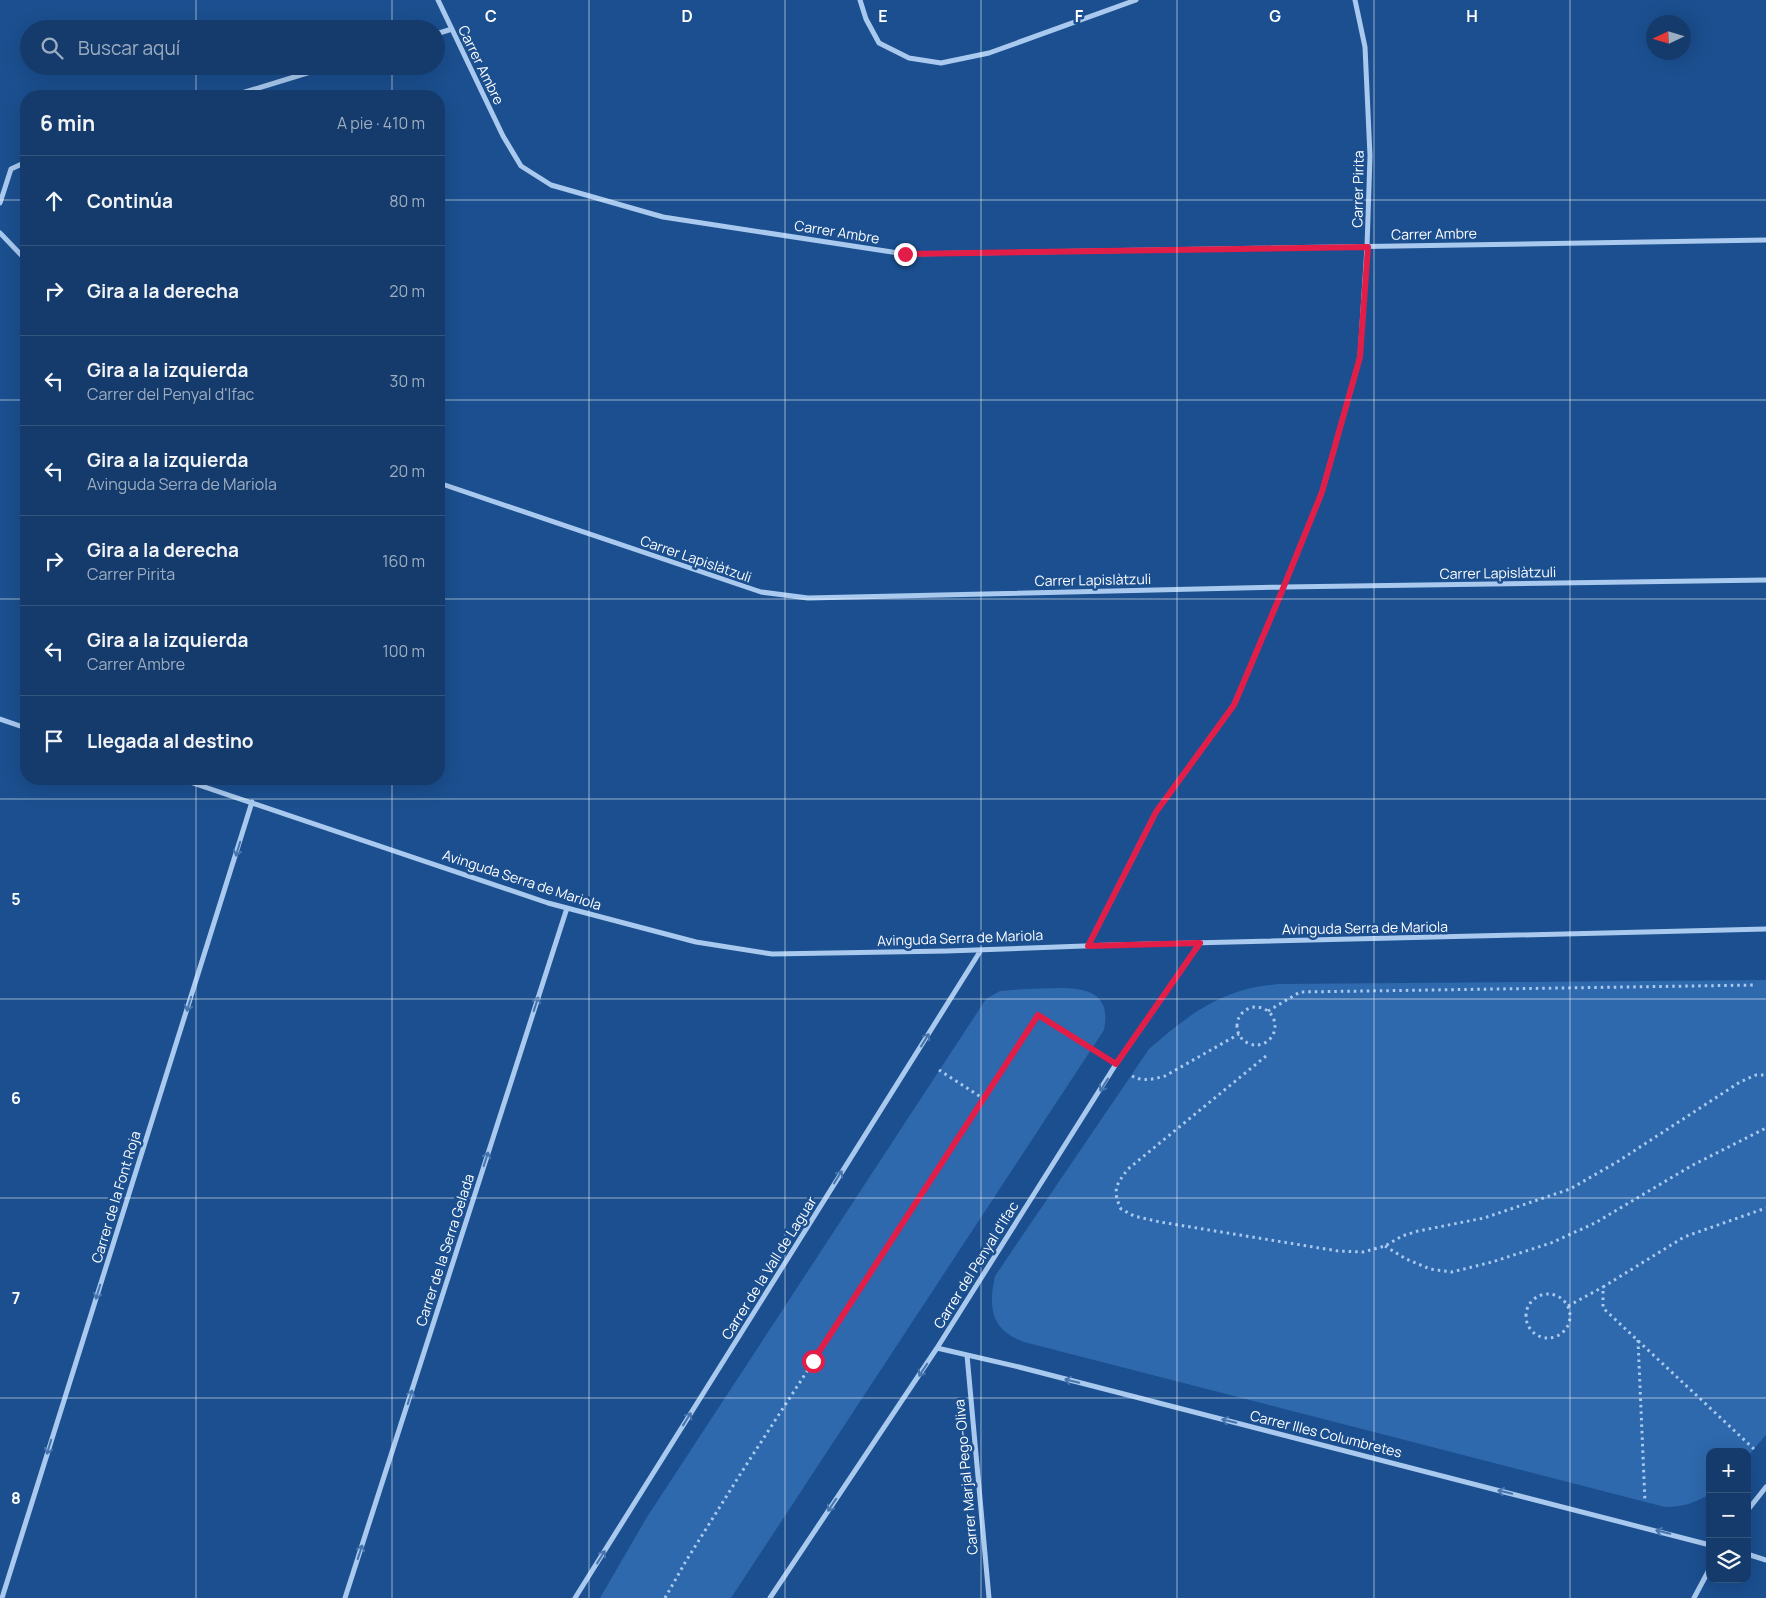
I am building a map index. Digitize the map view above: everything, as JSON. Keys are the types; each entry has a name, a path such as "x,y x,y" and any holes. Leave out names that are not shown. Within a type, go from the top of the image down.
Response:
{"street":[{"name":"Carrer Ambre","path":"438,0 503,136 521,166 551,185 663,217 905,254 1766,240"},
{"path":"860,0 866,19 879,42 909,58 941,63 989,53 1136,0"},
{"name":"Carrer Pirita","path":"1088,946 1156,812 1234,705 1322,492 1360,357 1368,247 1370,156 1365,47 1355,0"},
{"path":"445,31 452,29"},
{"path":"252,90 301,75"},
{"path":"0,203 11,168 20,164"},
{"path":"0,233 20,254"},
{"name":"Carrer Lapislàtzuli","path":"445,485 761,592 808,598 1284,587 1766,580"},
{"path":"0,719 20,726"},
{"name":"Avinguda Serra de Mariola","path":"200,785 548,903 696,942 772,954 1766,929"},
{"name":"Carrer de la Font Roja","path":"2,1598 252,802"},
{"name":"Carrer de la Serra Gelada","path":"345,1598 566,908"},
{"name":"Carrer del Penyal d'Ifac","path":"770,1598 937,1348 1116,1064 1200,943"},
{"name":"Carrer de la Vall de Laguar","path":"575,1598 981,950"},
{"name":"Carrer Illes Columbretes","path":"937,1348 1706,1543"},
{"name":"Carrer Marjal Pego-Oliva","path":"967,1355 988,1598"},
{"path":"1751,1506 1766,1487"},
{"path":"1751,1555 1766,1560"},
{"path":"1694,1598 1706,1576"}],"path":[{"path":"1268,1011 1300,992 1756,985"},
{"path":"1257,1007 1263,1008 1272,1016 1276,1028 1271,1039 1266,1043 1254,1046 1242,1040 1239,1034 1238,1021 1245,1010 1257,1007"},
{"path":"665,1598 746,1465 1038,1015 1134,1077 1152,1079 1165,1076 1239,1034"},
{"path":"1266,1056 1128,1169 1117,1184 1116,1198 1121,1209 1134,1216 1160,1222 1338,1251 1363,1252 1385,1246 1402,1236 1418,1231 1484,1218 1570,1189 1617,1162 1740,1082 1756,1075 1766,1075"},
{"path":"939,1070 984,1099"},
{"path":"1385,1246 1406,1259 1437,1270 1452,1272 1492,1262 1551,1243 1595,1223 1691,1166 1766,1128"},
{"path":"1568,1306 1603,1287 1684,1237 1766,1208"},
{"path":"1603,1287 1603,1308 1754,1449"},
{"path":"1544,1294 1558,1296 1568,1306 1570,1320 1564,1332 1551,1339 1543,1338 1530,1330 1526,1323 1527,1308 1532,1301 1544,1294"},
{"path":"1638,1339 1644,1502"}],"shaded area":[{"path":"1766,980 1766,1435 1751,1452 1751,1448 1706,1448 1706,1496 1688,1504 1665,1507 1024,1342 1013,1337 998,1324 992,1308 995,1276 1149,1049 1192,1015 1215,1001 1249,988 1278,984"},
{"path":"1069,988 1093,994 1101,1002 1105,1013 1104,1030 731,1598 600,1598 647,1517 986,999 1000,991"}],"route":[{"path":"813,1361 1038,1015 1116,1064 1200,943 1088,946 1156,812 1234,705 1322,492 1360,357 1368,247 905,254"}]}
